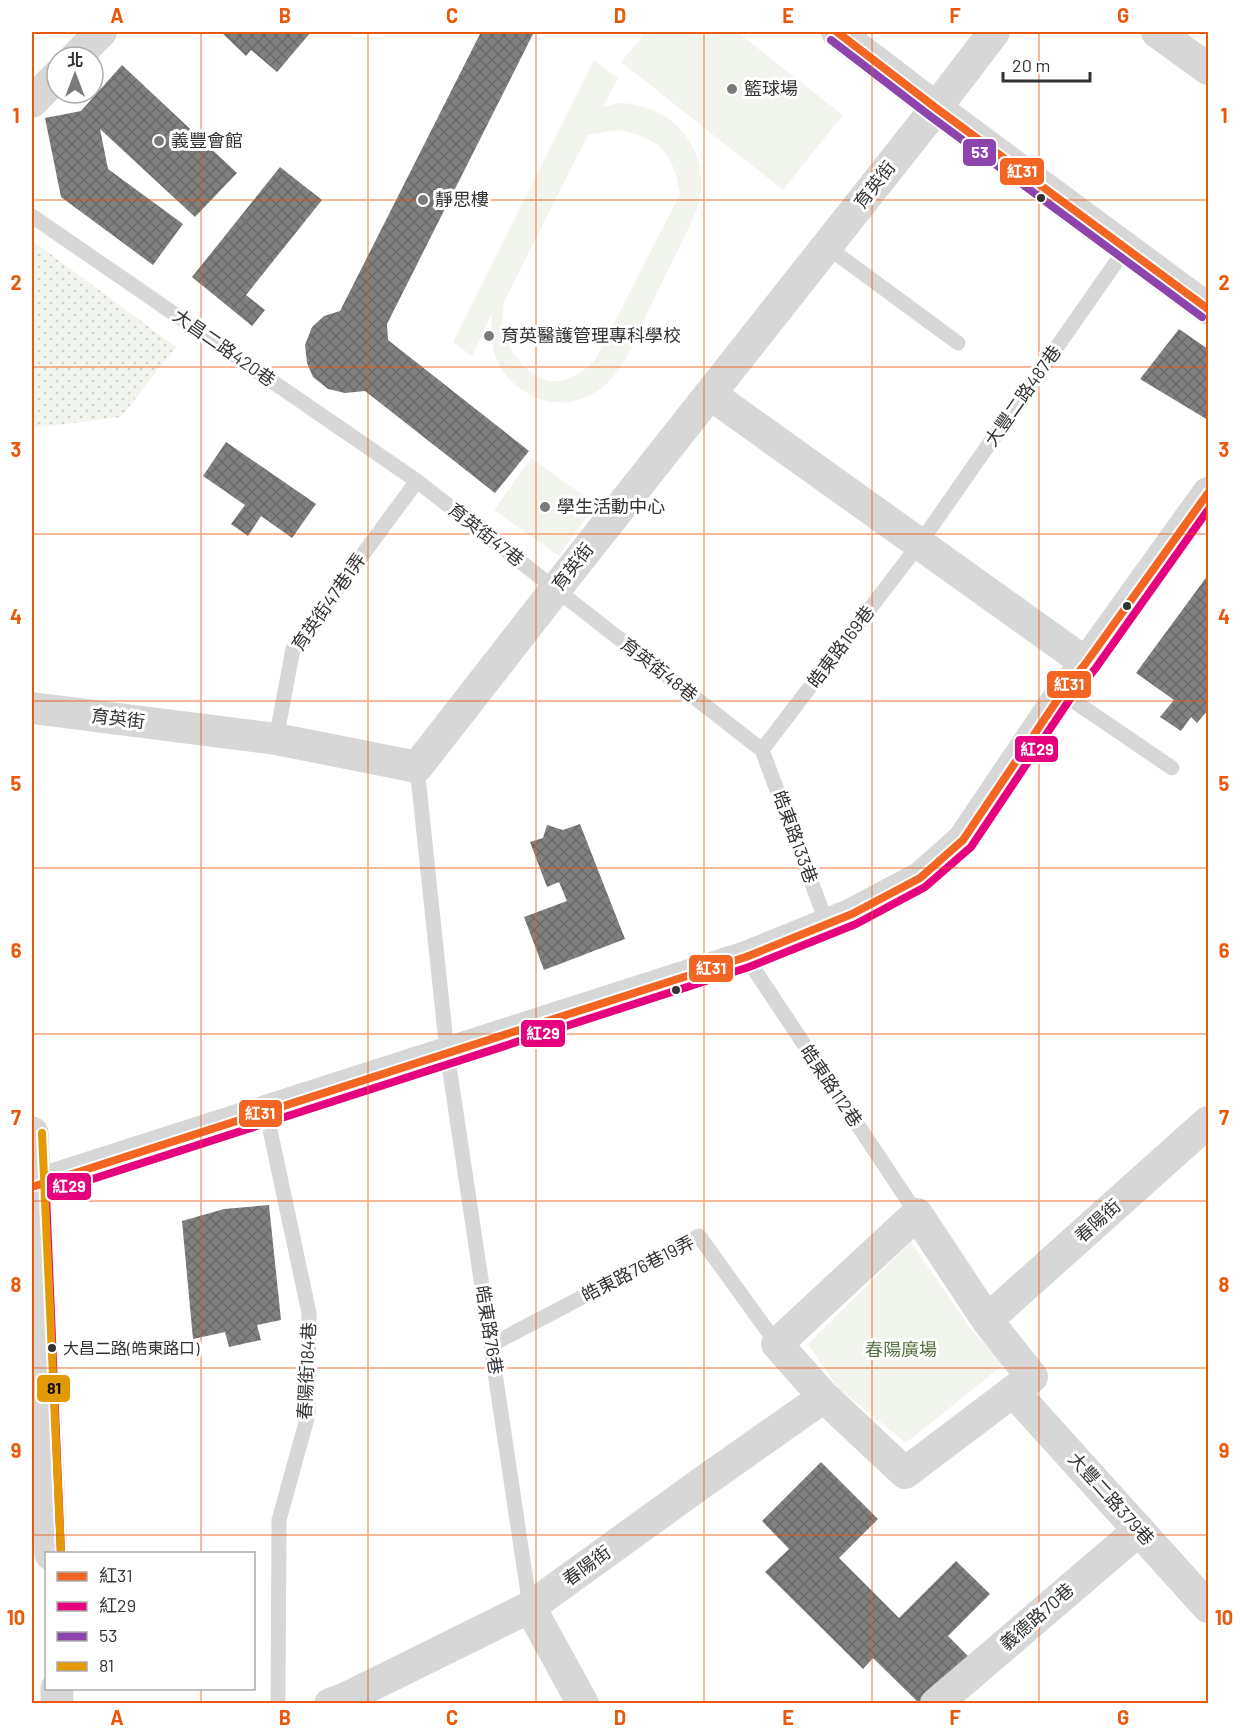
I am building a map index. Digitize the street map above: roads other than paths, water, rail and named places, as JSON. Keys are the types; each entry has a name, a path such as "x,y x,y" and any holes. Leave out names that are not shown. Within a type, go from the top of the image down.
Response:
{"street":[{"path":"88,45 101,32"},
{"path":"837,32 936,108 1209,309"},
{"name":"育英街","path":"32,708 276,739 417,767 994,32"},
{"path":"1157,32 1209,69"},
{"path":"32,102 45,88"},
{"path":"710,394 1086,663"},
{"path":"33,1186 746,957 852,914 920,878 963,840 1062,693 1209,493"},
{"name":"春陽街","path":"987,1320 1209,1122"},
{"path":"32,1133 51,1552"},
{"path":"917,1214 987,1320 1032,1377 905,1473 824,1397 777,1344 917,1214"},
{"name":"大豐二路379巷","path":"1013,1391 1209,1607"},
{"name":"春陽街","path":"330,1704 531,1607 824,1397"},
{"name":"義德路70巷","path":"936,1704 1139,1530"},
{"path":"531,1607 583,1704"}],"lane":[{"name":"大昌二路420巷","path":"32,216 417,481"},
{"path":"826,246 958,343"},
{"name":"大豐二路487巷","path":"920,543 1126,248"},
{"name":"育英街47巷","path":"417,481 555,590"},
{"name":"育英街47巷1弄","path":"276,739 293,649 417,481"},
{"name":"皓東路169巷","path":"762,750 920,543"},
{"name":"育英街48巷","path":"555,590 762,750"},
{"path":"1062,693 1172,768"},
{"name":"皓東路133巷","path":"762,750 827,924"},
{"name":"皓東路76巷","path":"417,767 447,1052 531,1607"},
{"name":"皓東路112巷","path":"746,957 917,1214"},
{"name":"春陽街184巷","path":"266,1111 309,1313 308,1415 279,1521 278,1704"},
{"name":"皓東路76巷19弄","path":"491,1345 699,1236 777,1344"}],"place":[{"name":"籃球場","path":"732,89"},
{"name":"義豐會館","path":"159,141"},
{"name":"靜思樓","path":"423,200"},
{"name":"育英醫護管理專科學校","path":"489,336"},
{"name":"學生活動中心","path":"545,507"},
{"name":"大昌二路(皓東路口)","path":"52,1348"}],"park label":[{"name":"春陽廣場","path":"901,1350"}]}
